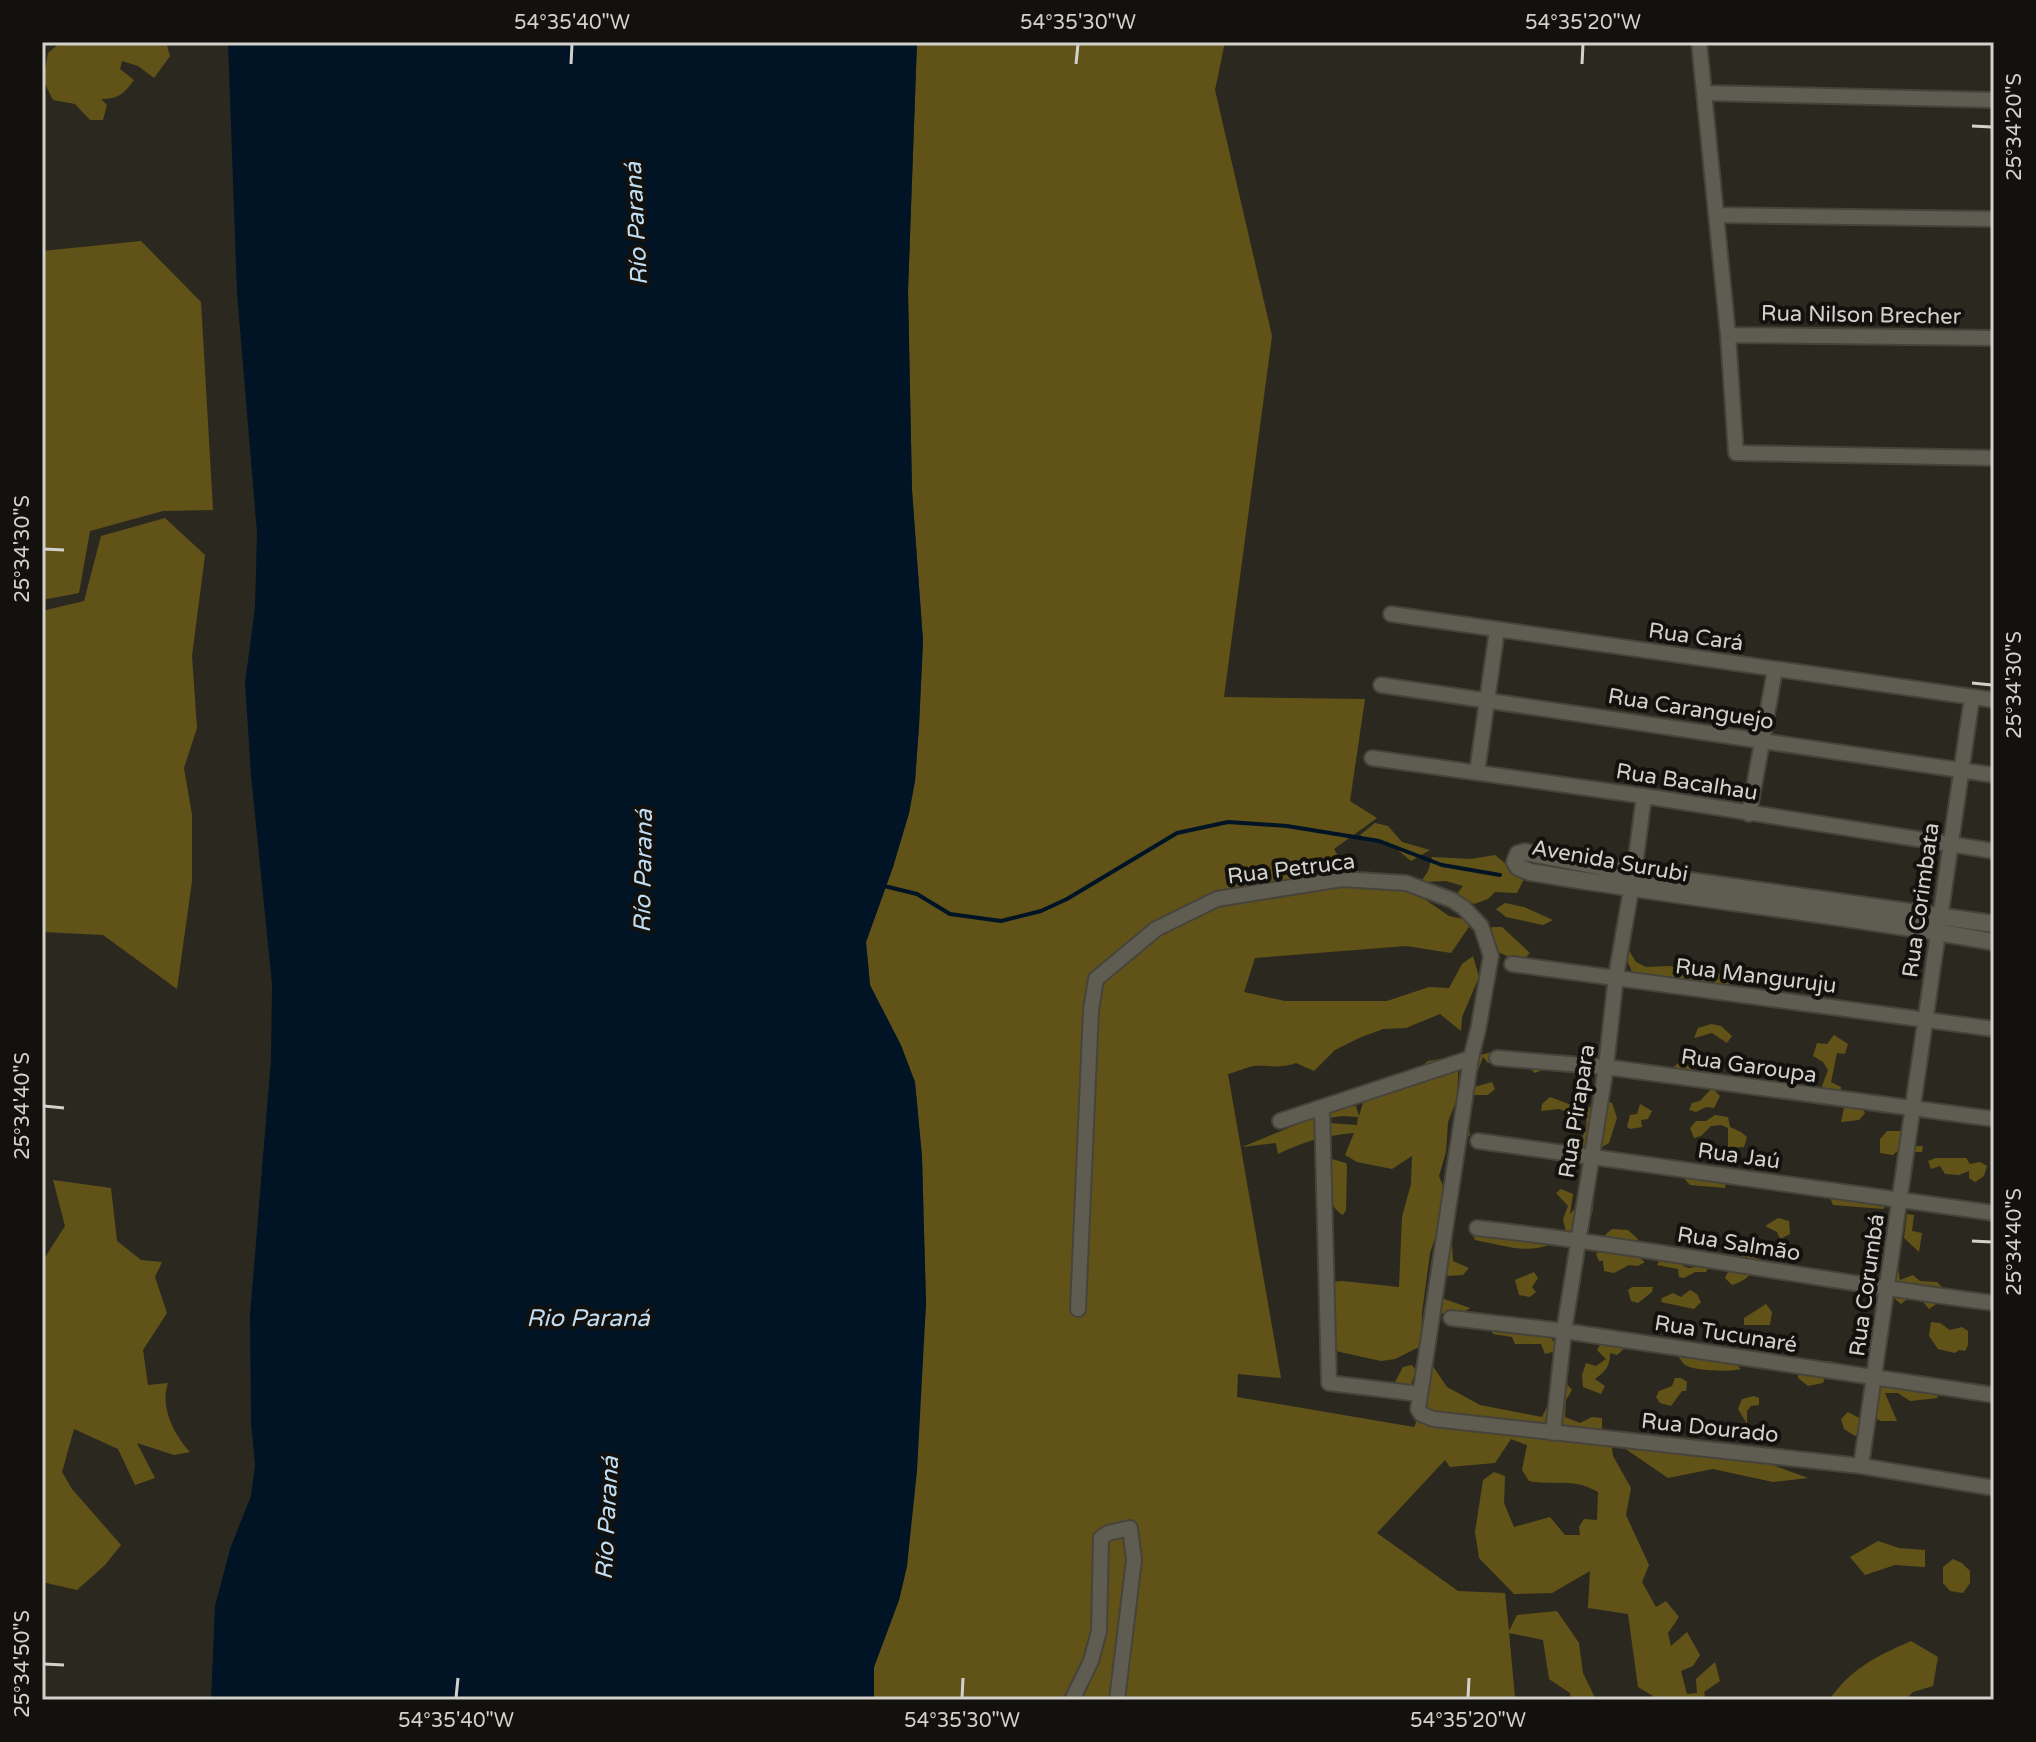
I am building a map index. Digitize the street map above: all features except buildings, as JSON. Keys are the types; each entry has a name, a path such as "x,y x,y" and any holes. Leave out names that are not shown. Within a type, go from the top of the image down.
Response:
{"street":[{"path":"1699,42 1728,335 1736,453 1994,458"},
{"path":"1704,93 1994,100"},
{"path":"1716,215 1994,219"},
{"name":"Rua Nilson Brecher","path":"1728,335 1994,338"},
{"name":"Rua Cará","path":"1391,614 1994,700"},
{"path":"1477,772 1497,630"},
{"path":"1749,814 1775,670"},
{"name":"Rua Caranguejo","path":"1381,685 1994,775"},
{"name":"Rua Corimbata","path":"1913,1109 1972,697"},
{"name":"Rua Bacalhau","path":"1372,758 1644,796 1994,851"},
{"name":"Rua Pirapara","path":"1553,1433 1564,1331 1606,1067 1616,976 1644,796"},
{"name":"Avenida Surubi","path":"1633,881 1525,852 1518,854 1515,862 1518,867 1530,872 1633,881 1940,923 1994,924"},
{"name":"Rua Petruca","path":"1078,1309 1091,1010 1096,979 1156,929 1217,899 1342,879 1406,883 1452,900 1464,908 1481,926 1491,956 1471,1058 1420,1394 1418,1409 1421,1414"},
{"name":"Avenida Surubi","path":"1940,923 1994,942"},
{"name":"Rua Manguruju","path":"1512,964 1994,1029"},
{"path":"1280,1121 1471,1058"},
{"name":"Rua Garoupa","path":"1497,1058 1606,1067 1994,1119"},
{"path":"1322,1108 1329,1383 1420,1394"},
{"name":"Rua Corumbá","path":"1861,1466 1913,1109"},
{"name":"Rua Jaú","path":"1478,1141 1994,1213"},
{"name":"Rua Salmão","path":"1477,1228 1579,1239 1889,1290 1994,1303"},
{"name":"Rua Tucunaré","path":"1451,1318 1564,1331 1994,1395"},
{"name":"Rua Dourado","path":"1421,1414 1433,1419 1861,1466 1994,1488"},
{"path":"1072,1700 1091,1661 1099,1631 1101,1538 1108,1533 1130,1528 1134,1560 1117,1700"}],"shaded area":[{"path":"61,42 166,42 170,56 154,78 138,66 122,61 120,69 134,80 120,95 101,99 107,105 103,120 90,120 75,104 53,100 43,80 48,53"},
{"path":"917,42 1225,42 1215,90 1272,336 1224,697 1365,699 1350,801 1377,818 1334,849 1359,889 1413,891 1449,916 1473,921 1451,953 1406,946 1255,958 1244,992 1285,1001 1387,1001 1429,987 1449,988 1462,964 1473,956 1479,977 1462,1017 1461,1031 1440,1014 1406,1028 1383,1029 1359,1038 1335,1050 1314,1071 1296,1063 1254,1066 1228,1074 1281,1378 1238,1374 1237,1397 1414,1427 1422,1409 1430,1362 1447,1387 1480,1405 1542,1417 1551,1399 1550,1384 1559,1375 1572,1390 1566,1400 1565,1417 1580,1423 1592,1417 1602,1418 1602,1429 1610,1434 1613,1456 1631,1488 1626,1515 1649,1565 1642,1582 1656,1607 1666,1601 1679,1617 1668,1633 1671,1646 1687,1632 1700,1655 1693,1666 1681,1671 1687,1694 1697,1693 1696,1679 1715,1662 1720,1681 1704,1692 1706,1700 1654,1700 1653,1696 1638,1687 1628,1614 1588,1608 1590,1571 1552,1593 1514,1594 1479,1558 1475,1532 1483,1480 1494,1472 1505,1476 1504,1503 1514,1527 1550,1517 1565,1535 1580,1535 1579,1527 1584,1519 1597,1520 1598,1492 1572,1483 1529,1481 1522,1470 1527,1445 1511,1439 1495,1463 1450,1467 1445,1460 1377,1533 1458,1591 1505,1593 1509,1631 1517,1615 1557,1611 1579,1643 1583,1673 1596,1700 1571,1700 1570,1693 1549,1679 1543,1640 1509,1633 1515,1697 1522,1700 874,1700 874,1667 899,1600 907,1566 926,1304 922,1157 915,1082 870,985 866,942 909,813 919,726 923,641 912,490 908,291"},
{"path":"141,241 201,302 213,510 163,511 90,531 79,593 42,600 42,251"},
{"path":"165,518 205,555 192,656 197,728 184,768 192,815 192,881 177,989 103,935 42,932 42,611 84,601 101,536"},
{"path":"1375,823 1388,826 1402,842 1430,850 1411,861 1388,842 1366,840 1360,835"},
{"path":"1495,855 1524,879 1517,893 1495,892 1488,899 1474,904 1456,895 1463,886 1446,881 1421,882 1432,857 1471,859"},
{"path":"1505,903 1524,907 1553,920 1543,925 1506,917 1496,909"},
{"path":"1625,910 1633,915 1628,949 1636,962 1646,967 1670,966 1697,974 1713,971 1731,979 1728,988 1705,988 1685,978 1666,981 1632,972 1619,951 1620,924"},
{"path":"1492,927 1502,927 1530,953 1523,960 1493,950 1489,936"},
{"path":"1711,1024 1721,1026 1732,1036 1727,1043 1712,1033 1694,1038 1698,1028"},
{"path":"1834,1035 1848,1044 1845,1054 1837,1053 1831,1082 1841,1087 1841,1094 1825,1093 1822,1086 1828,1070 1823,1062 1813,1056 1817,1043 1827,1044"},
{"path":"1496,1051 1519,1056 1543,1055 1550,1067 1535,1073 1524,1064 1488,1063 1483,1057 1471,1088 1492,1082 1495,1089 1488,1095 1472,1095 1468,1122 1470,1135 1462,1142 1471,1068 1476,1056"},
{"path":"1695,1055 1702,1058 1703,1066 1679,1075 1672,1084 1668,1084 1667,1073 1684,1058"},
{"path":"1459,1056 1457,1099 1448,1122 1446,1152 1439,1176 1446,1193 1445,1209 1430,1253 1421,1346 1395,1359 1381,1361 1331,1350 1330,1282 1399,1287 1402,1217 1411,1184 1412,1156 1392,1169 1357,1162 1345,1155 1354,1133 1315,1140 1278,1154 1276,1143 1242,1147 1337,1108 1356,1106 1359,1116 1365,1096 1416,1071 1428,1061","holes":["1358,1117 1357,1125 1328,1123 1329,1118"]},
{"path":"1712,1088 1720,1096 1714,1108 1706,1107 1696,1112 1689,1110 1692,1103 1700,1101"},
{"path":"1550,1097 1577,1107 1576,1115 1559,1109 1541,1111 1542,1104"},
{"path":"1601,1099 1612,1103 1617,1118 1609,1143 1599,1149 1607,1159 1576,1148 1586,1130 1587,1109"},
{"path":"1845,1103 1859,1103 1865,1113 1859,1120 1841,1122"},
{"path":"1640,1104 1652,1111 1648,1119 1641,1120 1642,1127 1630,1129 1627,1127 1630,1115 1637,1114"},
{"path":"1715,1115 1728,1117 1730,1127 1747,1137 1744,1147 1728,1148 1728,1128 1721,1125 1711,1126 1701,1136 1694,1138 1690,1128 1696,1121 1706,1121"},
{"path":"1918,1115 1913,1146 1923,1146 1922,1152 1908,1152 1906,1143 1893,1155 1880,1153 1880,1139 1887,1131 1907,1131"},
{"path":"1966,1158 1970,1164 1980,1162 1987,1166 1984,1176 1975,1182 1969,1178 1969,1171 1959,1175 1945,1174 1940,1166 1931,1169 1928,1161"},
{"path":"1332,1159 1346,1163 1347,1167 1346,1210 1343,1215 1333,1205 1329,1192 1329,1163"},
{"path":"1691,1174 1726,1182 1725,1188 1690,1185 1683,1177"},
{"path":"53,1180 111,1188 117,1241 141,1260 162,1262 155,1277 167,1313 143,1350 148,1385 168,1383 167,1410 178,1437 190,1452 174,1455 137,1443 155,1478 135,1485 118,1449 74,1429 62,1472 72,1489 121,1545 105,1565 77,1590 42,1582 42,1262 65,1226"},
{"path":"1561,1189 1573,1194 1570,1214 1581,1202 1593,1203 1592,1214 1586,1223 1566,1232 1563,1219 1568,1206 1556,1193"},
{"path":"1838,1192 1887,1205 1883,1209 1833,1205 1830,1198"},
{"path":"1907,1214 1914,1215 1912,1231 1922,1233 1919,1252 1904,1238"},
{"path":"1778,1218 1789,1221 1790,1234 1780,1239 1777,1232 1765,1226"},
{"path":"1612,1229 1628,1230 1638,1239 1632,1252 1645,1262 1638,1266 1629,1265 1614,1273 1604,1271 1603,1261 1599,1261 1596,1254 1602,1250 1604,1238"},
{"path":"1471,1232 1550,1244 1532,1249 1513,1248 1475,1240"},
{"path":"1447,1236 1452,1243 1453,1261 1469,1268 1463,1275 1446,1276 1444,1299 1470,1308 1460,1315 1437,1313"},
{"path":"1751,1250 1759,1254 1753,1270 1732,1285 1725,1278 1727,1274"},
{"path":"1661,1258 1666,1262 1681,1260 1683,1266 1690,1268 1703,1265 1708,1268 1706,1272 1679,1277 1678,1269 1657,1265"},
{"path":"1898,1268 1900,1280 1913,1275 1920,1281 1937,1282 1942,1287 1942,1300 1929,1309 1924,1303 1926,1292 1934,1286 1925,1285 1901,1304 1895,1299 1895,1291 1905,1284 1882,1283 1887,1275"},
{"path":"1534,1272 1538,1278 1532,1287 1536,1292 1530,1297 1519,1295 1515,1280"},
{"path":"1632,1287 1653,1287 1652,1292 1638,1303 1631,1301 1628,1290"},
{"path":"1690,1290 1697,1294 1701,1302 1694,1309 1661,1302 1662,1298 1673,1293 1681,1297"},
{"path":"1766,1304 1772,1312 1770,1325 1744,1325 1744,1318"},
{"path":"1931,1322 1940,1323 1950,1330 1962,1327 1968,1331 1965,1351 1955,1353 1938,1349 1929,1336"},
{"path":"1491,1329 1539,1332 1554,1341 1559,1350 1545,1354 1541,1344 1515,1344 1512,1337 1493,1334"},
{"path":"1602,1342 1615,1342 1626,1347 1617,1355 1610,1353 1607,1368 1595,1379 1605,1386 1601,1394 1583,1387 1582,1375 1586,1363 1596,1366 1606,1359 1597,1350"},
{"path":"1685,1351 1733,1361 1741,1369 1692,1368 1678,1356"},
{"path":"1831,1361 1837,1364 1827,1371 1823,1383 1808,1386 1798,1378 1799,1367"},
{"path":"1412,1365 1416,1370 1410,1388 1394,1384 1403,1367"},
{"path":"1675,1378 1687,1382 1686,1391 1682,1391 1671,1406 1660,1403 1656,1397 1659,1391 1672,1386"},
{"path":"1887,1383 1933,1388 1938,1398 1910,1401 1898,1393 1885,1393 1897,1421 1881,1421 1873,1417 1875,1392"},
{"path":"1759,1398 1759,1405 1751,1406 1747,1411 1747,1424 1738,1409 1742,1399"},
{"path":"1848,1412 1861,1419 1864,1428 1855,1436 1844,1429 1841,1419"},
{"path":"1625,1433 1690,1438 1687,1454 1770,1464 1808,1478 1773,1482 1713,1469 1668,1478 1627,1450"},
{"path":"1878,1541 1899,1548 1925,1550 1925,1567 1895,1565 1865,1575 1850,1557"},
{"path":"1953,1559 1970,1571 1970,1583 1963,1593 1950,1591 1943,1583 1943,1567"},
{"path":"1911,1641 1938,1657 1933,1686 1913,1692 1905,1700 1858,1700 1855,1696 1856,1700 1829,1700 1865,1664"}],"water":[{"name":"Rio Paraná","path":"228,42 917,42 908,291 912,490 923,641 919,726 909,813 866,942 870,985 901,1045 915,1082 922,1157 926,1304 917,1471 907,1566 899,1600 874,1667 874,1700 211,1700 215,1606 230,1549 251,1496 255,1465 251,1422 250,1315 271,1059 272,984 245,683 255,607 257,533 237,293"}],"waterway":[{"path":"880,885 917,894 950,914 1001,921 1041,911 1067,899 1177,833 1228,822 1287,826 1379,841 1442,865 1500,875"}],"water label":[{"name":"Río Paraná","path":"636,224"},
{"name":"Río Paraná","path":"643,871"},
{"name":"Río Paraná","path":"607,1518"}]}
